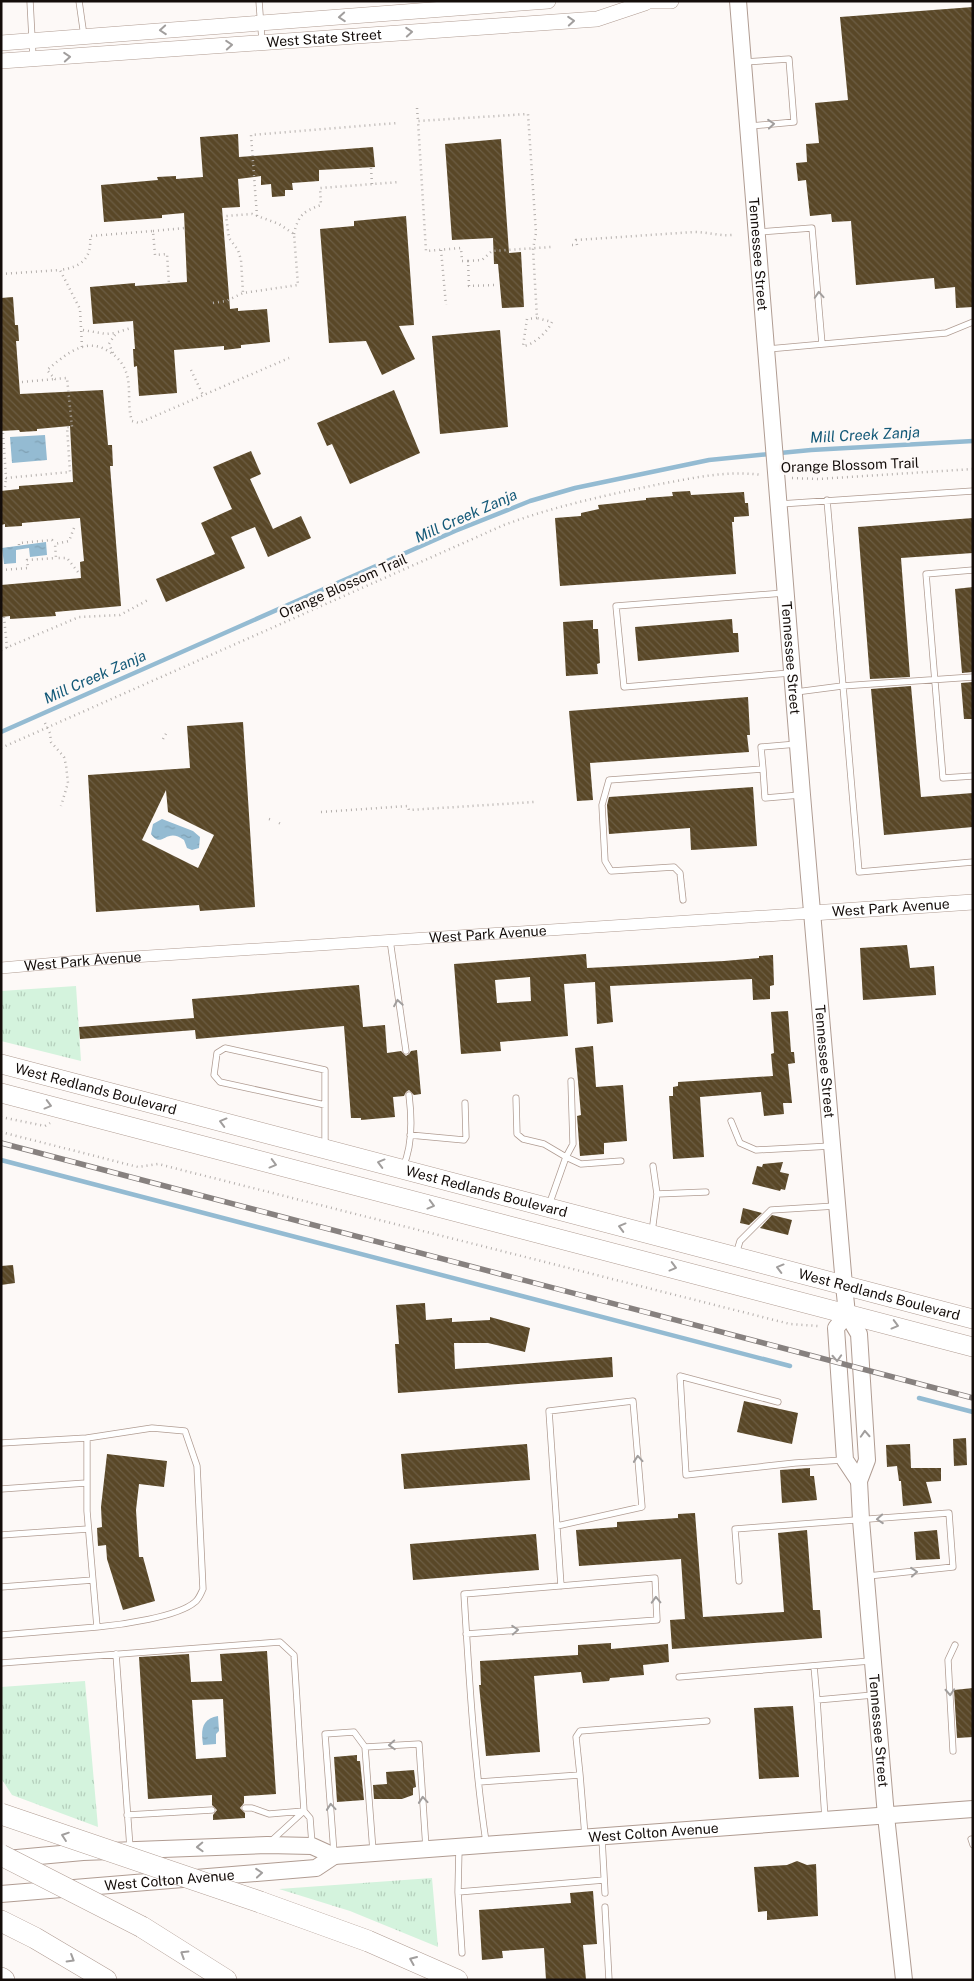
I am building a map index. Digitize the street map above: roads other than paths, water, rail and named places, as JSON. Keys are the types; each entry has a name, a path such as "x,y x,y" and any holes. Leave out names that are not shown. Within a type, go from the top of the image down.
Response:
{"highway":[{"path":"1,1814 368,1941 457,1980"},
{"path":"1,1857 142,1927 226,1980"},
{"path":"1,1921 35,1938 106,1980"}],"main road":[{"name":"Tennessee Street","path":"738,1 802,795 844,1285 847,1314 859,1334 867,1460 859,1481 861,1520 886,1816 904,1980"},
{"name":"West Redlands Boulevard","path":"1,1064 973,1319"},
{"name":"West Redlands Boulevard","path":"1,1093 973,1347"},
{"path":"847,1314 836,1328 845,1460 859,1481"},
{"name":"West Colton Avenue","path":"1,1857 267,1845 312,1846 334,1856 973,1809"},
{"name":"West Colton Avenue","path":"1,1894 316,1868 334,1856"}],"street":[{"name":"West State Street","path":"1,42 548,1"},
{"name":"West State Street","path":"1,61 597,19 640,2 671,1"},
{"name":"West Park Avenue","path":"1,968 390,940 973,902"}],"lane":[{"path":"30,1 34,59"},
{"path":"79,1 84,36"},
{"path":"259,1 262,43"},
{"path":"744,62 789,59 794,122 749,126"},
{"path":"757,232 812,228 822,344"},
{"path":"767,349 946,333 973,322"},
{"path":"779,504 973,491"},
{"path":"827,500 859,872 973,862"},
{"path":"973,570 926,574 943,778 973,776"},
{"path":"786,593 616,606 624,687 792,672"},
{"path":"794,692 842,686 973,677"},
{"path":"798,744 761,747 765,798 802,795"},
{"path":"683,900 680,873 674,867 611,871 605,862 602,805 609,780 763,769"},
{"path":"390,940 406,1051"},
{"path":"325,1105 220,1082 214,1075 217,1053 225,1048 325,1070 325,1105 325,1149"},
{"path":"549,1207 572,1144 571,1081"},
{"path":"402,1169 409,1154 410,1095"},
{"path":"516,1098 517,1134 523,1139 544,1144 581,1164 621,1161"},
{"path":"410,1135 464,1140 466,1138 465,1104"},
{"path":"731,1121 740,1143 756,1150 833,1145"},
{"path":"651,1234 656,1194 653,1166"},
{"path":"656,1194 706,1192"},
{"path":"736,1256 740,1241 771,1210 837,1206"},
{"path":"778,1402 680,1376 686,1475 794,1463 845,1460"},
{"path":"557,1526 642,1507 633,1401 549,1411 561,1586"},
{"path":"1,1443 86,1438 152,1428 185,1431 198,1466 203,1589 196,1602 180,1610 126,1625 1,1634"},
{"path":"86,1438 88,1528 97,1627"},
{"path":"1,1490 86,1483"},
{"path":"739,1582 735,1529 949,1513 953,1567 865,1576"},
{"path":"1,1535 88,1528"},
{"path":"466,1634 657,1620 655,1578 464,1594 466,1634 486,1845"},
{"path":"1,1587 93,1580"},
{"path":"1,1663 280,1642 294,1655 304,1811 310,1818 312,1846"},
{"path":"953,1751 948,1660 955,1644"},
{"path":"116,1654 130,1850"},
{"path":"679,1677 872,1661"},
{"path":"814,1666 825,1820"},
{"path":"817,1700 875,1695"},
{"path":"605,1893 604,1880 580,1775 576,1737 580,1731 707,1722"},
{"path":"334,1856 326,1734 354,1732 365,1747 373,1853"},
{"path":"365,1747 418,1744 426,1849"},
{"path":"479,1782 580,1775"},
{"path":"245,1808 252,1808 269,1814 304,1811"},
{"path":"127,1815 212,1810"},
{"path":"267,1845 304,1811"},
{"path":"459,1847 458,1892 462,1952"},
{"path":"458,1892 604,1880"},
{"path":"606,1907 610,1980"}],"water":[{"path":"45,435 47,460 12,463 10,437"},
{"path":"46,542 47,555 30,557 29,548 16,550 16,563 4,564 2,548"},
{"path":"162,819 193,831 200,837 199,848 192,850 187,848 184,840 178,836 173,835 158,840 155,838 151,834 153,824"},
{"path":"218,1716 219,1731 216,1734 216,1744 203,1745 203,1726 208,1720"}],"waterway":[{"name":"Mill Creek Zanja","path":"1,732 455,531 530,501 575,488 709,460 811,450 973,441"},
{"path":"1,1160 790,1366"},
{"path":"919,1398 973,1412"}],"railway":[{"path":"1,1143 973,1398"}]}
